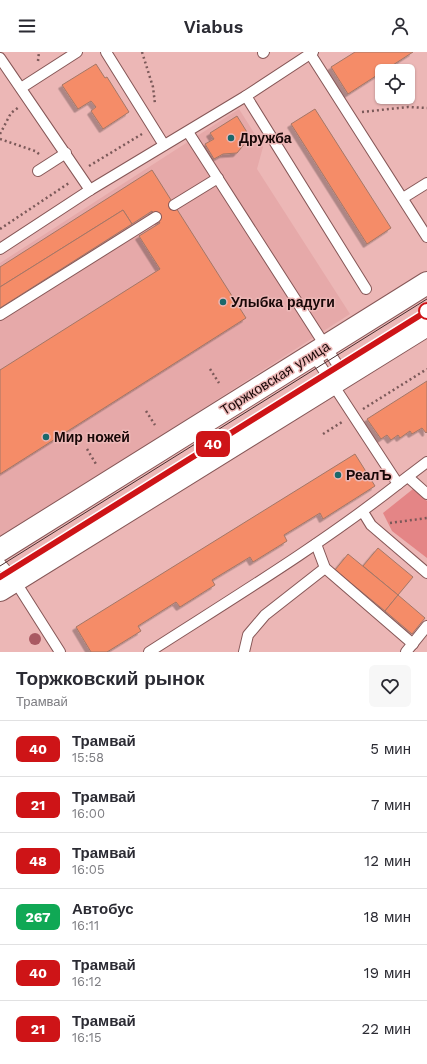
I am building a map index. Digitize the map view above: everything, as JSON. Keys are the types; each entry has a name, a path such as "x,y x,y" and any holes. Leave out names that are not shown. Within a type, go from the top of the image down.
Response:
{"main road":[{"name":"Торжковская улица","path":"0,550 427,283"},
{"path":"8,585 427,324"}],"lane":[{"path":"21,88 77,52"},
{"path":"106,52 164,145"},
{"path":"0,249 90,190 188,132 311,53 347,113 427,237"},
{"path":"0,58 90,190"},
{"path":"246,96 366,289"},
{"path":"188,132 218,178 338,379 353,416 398,484"},
{"path":"38,171 66,153"},
{"path":"174,205 218,178"},
{"path":"403,198 427,183"},
{"path":"0,315 156,217"},
{"path":"320,350 338,379"},
{"path":"149,652 363,512 427,462"},
{"path":"408,477 427,494"},
{"path":"363,512 371,525 427,574"},
{"path":"316,544 325,568 413,644"},
{"path":"0,562 8,585 60,652"},
{"path":"244,652 248,635 265,615 325,568"},
{"path":"406,652 427,626"}],"path":[{"path":"0,229 46,200 57,190 80,174 152,128 157,114 153,87 142,52"},
{"path":"0,133 12,113 28,99"},
{"path":"347,113 427,108"},
{"path":"0,139 35,151"},
{"path":"210,369 219,383"},
{"path":"323,434 427,369"},
{"path":"146,411 155,425"},
{"path":"88,449 96,464"},
{"path":"371,525 427,518"}],"shaded area":[{"path":"239,109 263,147 257,169 350,314 0,539 0,263"},
{"path":"413,489 427,501 427,558 392,531 383,513"}],"building":[{"path":"355,52 413,52 394,64 375,64 375,77 348,94 331,67"},
{"path":"96,64 105,78 107,77 129,112 103,129 91,111 96,107 91,101 78,109 62,85"},
{"path":"315,109 391,228 367,244 291,124"},
{"name":"Дружба","path":"237,116 250,137 237,153 223,154 214,159 205,144 214,139 210,133"},
{"path":"152,170 246,318 0,474 0,370 160,269 139,236 160,223 152,211 132,224 123,210 0,287 0,267"},
{"path":"123,210 132,224 0,308 0,287"},
{"path":"427,381 427,432 426,433 422,428 412,434 410,431 400,438 398,435 391,440 387,435 381,439 367,419"},
{"path":"355,454 375,486 323,519 320,513 284,535 287,541 253,562 250,557 212,580 215,585 180,607 176,602 138,626 141,631 107,652 91,652 76,627"},
{"path":"378,548 413,577 398,595 363,566"},
{"path":"348,554 398,595 385,611 335,570"},
{"path":"398,595 425,618 412,634 385,611"}],"tram line":[{"path":"0,566 427,299"},
{"path":"0,577 427,311"},
{"name":"40","path":"0,577 427,311"}],"place":[{"name":"Дружба","path":"231,138"},
{"name":"Улыбка радуги","path":"223,302"},
{"name":"Мир ножей","path":"46,437"},
{"name":"РеалЪ","path":"338,475"}]}
